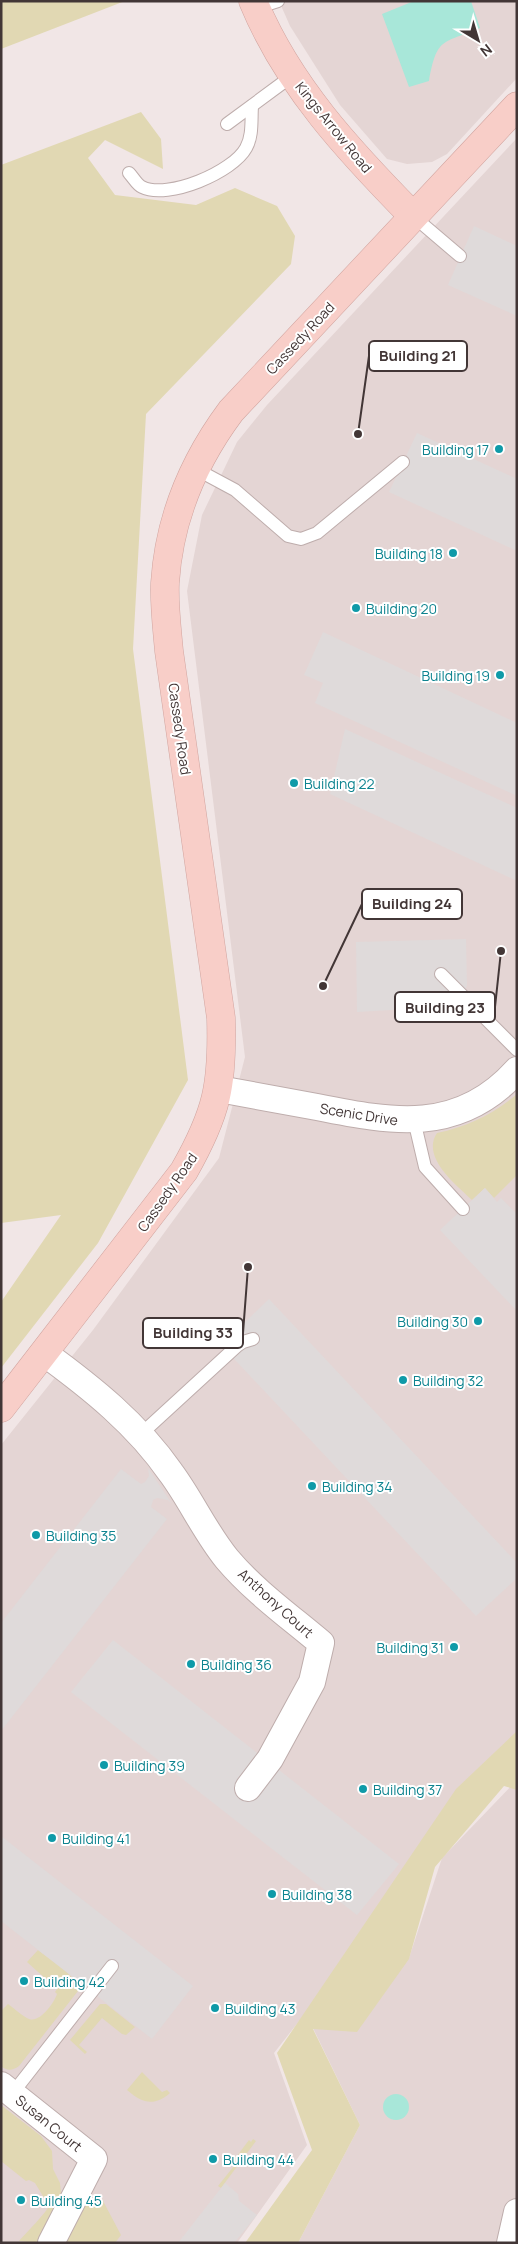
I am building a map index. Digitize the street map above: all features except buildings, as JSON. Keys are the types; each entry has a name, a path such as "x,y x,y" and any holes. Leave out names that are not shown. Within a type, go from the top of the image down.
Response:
{"street":[{"name":"Kings Arrow Road","path":"262,4 292,76 333,130 413,216"},
{"name":"Cassedy Road","path":"1,1408 184,1171 204,1135 219,1089 222,1056 221,1018 169,651 165,606 165,577 171,538 185,489 194,468 209,442 231,411 517,106"},
{"name":"Scenic Drive","path":"219,1089 363,1116 414,1120 442,1116 472,1104 492,1092 517,1070"},
{"name":"Anthony Court","path":"44,1353 117,1410 172,1473 206,1530 228,1560 252,1585 321,1643 312,1682 270,1759 248,1788"},
{"name":"Susan Court","path":"7,2089 94,2159 51,2243"},
{"path":"510,2243 517,2212"}],"lane":[{"path":"227,124 292,76"},
{"path":"129,173 142,187 157,191 201,180 223,170 238,159 247,147 251,133 252,106"},
{"path":"413,216 460,256"},
{"path":"194,468 235,490 288,536 302,540 317,533 403,462"},
{"path":"441,974 517,1050"},
{"path":"414,1120 425,1166 463,1209"},
{"path":"140,1435 237,1346 253,1339"},
{"path":"7,2089 112,1966"}],"shaded area":[{"path":"1,1 125,1 1,49"},
{"path":"279,1 517,1 517,78 447,154 432,162 407,164 387,159 340,105 290,26"},
{"path":"414,1 471,1 480,28 443,44 435,56 429,81 409,87 382,14"},
{"path":"141,112 161,139 163,169 105,140 88,158 115,195 196,205 235,188 277,206 295,236 291,264 146,414 133,649 188,1080 98,1243 1,1368 1,1302 61,1215 1,1223 1,165"},
{"path":"517,138 517,1744 274,2053 307,2145 237,2243 1,2243 1,1445 93,1330 219,1158 245,1057 187,591 202,515 237,442 267,405"},
{"path":"474,226 517,246 517,316 448,285"},
{"path":"417,433 517,479 517,551 389,492"},
{"path":"323,632 517,723 517,796 315,703 323,683 304,675"},
{"path":"345,729 517,808 517,881 330,794"},
{"path":"466,939 467,985 460,1006 357,1012 356,942"},
{"path":"517,1094 517,1175 494,1198 485,1188 472,1200 442,1170 433,1151 433,1142 437,1133 480,1119 499,1108"},
{"path":"485,1188 497,1202 501,1198 517,1214 517,1311 440,1230"},
{"path":"269,1299 517,1563 517,1578 476,1616 221,1345"},
{"path":"148,1468 172,1504 168,1500 157,1498 153,1500 151,1507 167,1519 1,1731 1,1623 121,1469 141,1484 149,1476"},
{"path":"113,1640 399,1864 357,1915 71,1692"},
{"path":"517,1731 517,1790 504,1786 435,1867 409,1959 357,2032 313,2029 360,2125 298,2243 245,2243 312,2150 277,2053 456,1789"},
{"path":"517,1780 517,2243 298,2243 360,2125 313,2028 409,1958 442,1858"},
{"path":"1,1836 193,1986 152,2039 1,1921"},
{"path":"38,1950 69,1974 77,1985 78,1991 19,2066 12,2070 7,2070 1,2066 1,2011 8,2004 29,2019 38,2018 46,2011 57,1994 55,1992 57,1989 27,1962"},
{"path":"100,2004 106,2004 135,2027 126,2035 122,2034 102,2018 79,2045 87,2052 85,2054 70,2040"},
{"path":"142,2072 162,2092 167,2090 170,2093 153,2102 148,2102 132,2094 127,2090"},
{"path":"396,2094 405,2098 409,2107 405,2116 396,2120 387,2116 383,2107 387,2098"},
{"path":"1,2105 41,2136 52,2151 53,2169 60,2183 61,2193 37,2243 19,2241 49,2206 35,2183 29,2180 26,2181 1,2161"},
{"path":"253,2139 256,2141 221,2188 218,2186 234,2166 231,2164 249,2140 251,2142"},
{"path":"225,2183 238,2194 239,2201 257,2215 234,2243 178,2243"},
{"path":"102,2199 121,2235 115,2243 64,2243 74,2221 83,2209 88,2204"}],"place":[{"name":"Building 21","path":"358,434"},
{"name":"Building 17","path":"499,449"},
{"name":"Building 18","path":"453,553"},
{"name":"Building 20","path":"356,608"},
{"name":"Building 19","path":"500,675"},
{"name":"Building 22","path":"294,783"},
{"name":"Building 23","path":"501,951"},
{"name":"Building 24","path":"323,986"},
{"name":"Building 33","path":"248,1267"},
{"name":"Building 30","path":"478,1321"},
{"name":"Building 32","path":"403,1380"},
{"name":"Building 34","path":"312,1486"},
{"name":"Building 35","path":"36,1535"},
{"name":"Building 31","path":"454,1647"},
{"name":"Building 36","path":"191,1664"},
{"name":"Building 39","path":"104,1765"},
{"name":"Building 37","path":"363,1789"},
{"name":"Building 41","path":"52,1838"},
{"name":"Building 38","path":"272,1894"},
{"name":"Building 42","path":"24,1981"},
{"name":"Building 43","path":"215,2008"},
{"name":"Building 44","path":"213,2159"},
{"name":"Building 45","path":"21,2200"}]}
